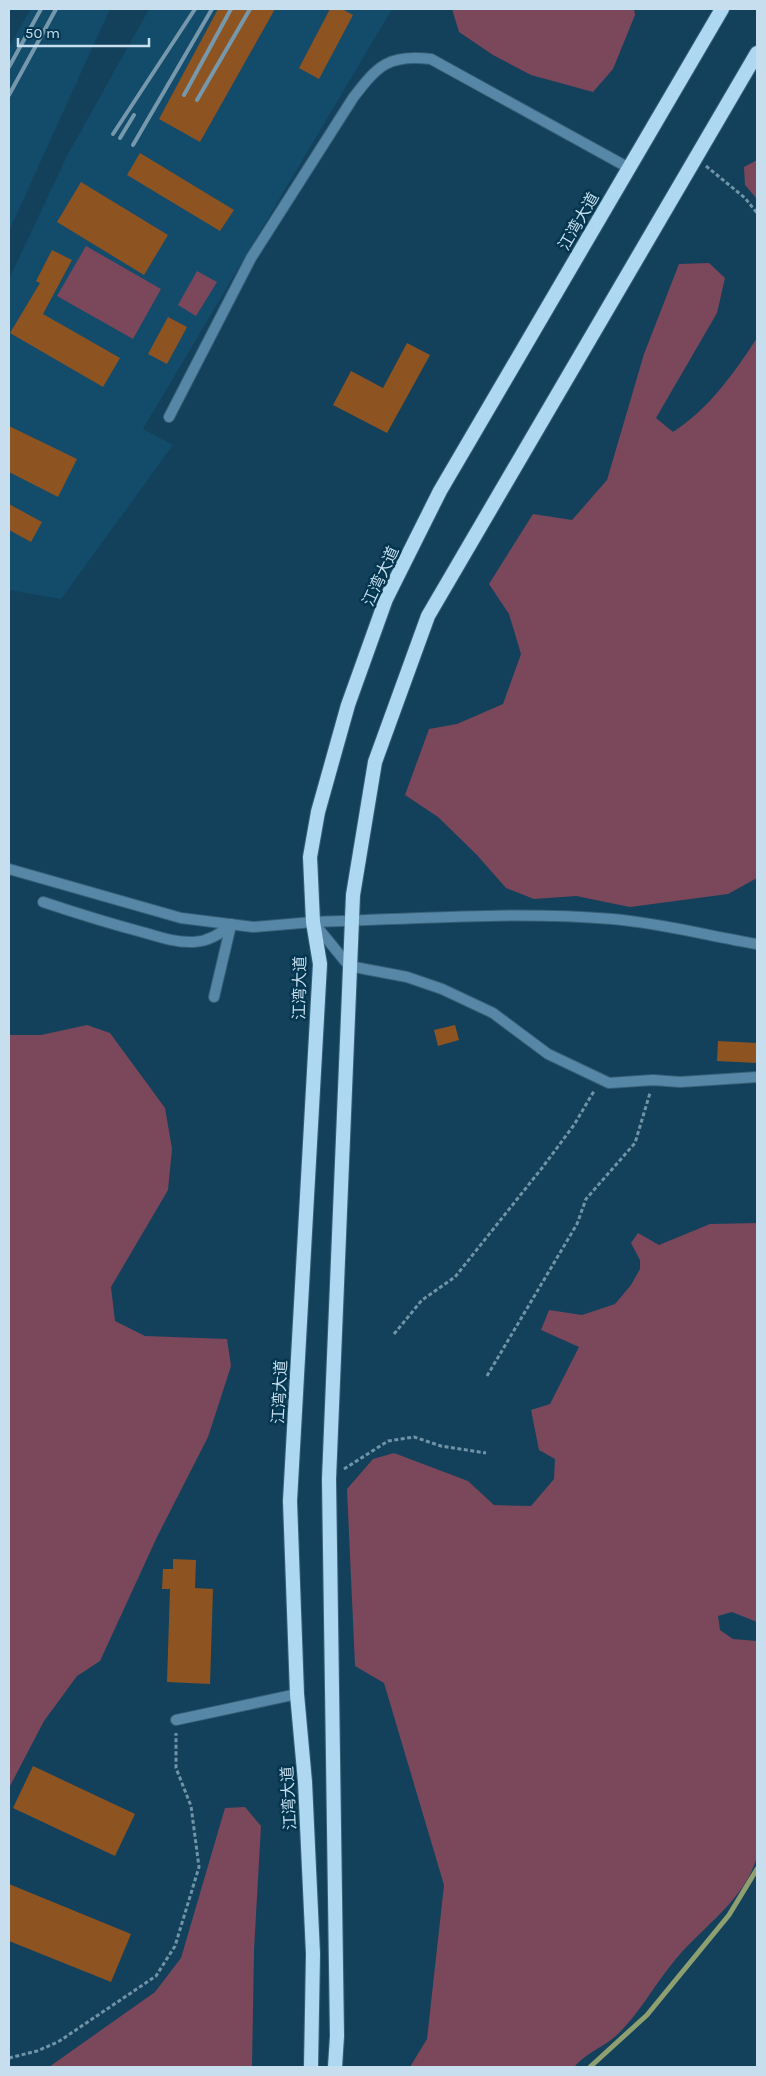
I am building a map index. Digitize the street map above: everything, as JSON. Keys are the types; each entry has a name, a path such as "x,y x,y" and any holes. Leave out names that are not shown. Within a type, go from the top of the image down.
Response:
{"highway":[{"name":"江湾大道","path":"311,2067 313,1954 305,1782 297,1694 290,1501 320,964 313,922 310,857 318,812 348,705 386,600 440,491 722,9"},
{"path":"335,2067 337,2036 329,1479 353,895 375,762 428,616 757,53"}],"street":[{"path":"169,417 251,258 353,98 370,76 386,63 409,56 431,59 629,168"},
{"path":"9,869 181,918 253,927 313,922 498,915 568,916 623,920 757,944"},
{"path":"43,902 106,923 175,941 195,942 212,938 223,932 231,924"},
{"path":"313,922 349,966 407,977 442,989 493,1013 548,1054 609,1083 653,1080 680,1082 757,1077"},
{"path":"214,997 231,924"},
{"path":"176,1720 297,1694"}],"path":[{"path":"696,158 718,174 757,213"},
{"path":"394,1334 422,1300 455,1277 461,1270 574,1125 601,1080"},
{"path":"487,1376 577,1224 586,1199 635,1143 653,1080"},
{"path":"329,1479 388,1441 414,1437 441,1446 486,1453"},
{"path":"9,2058 36,2051 58,2042 156,1976 175,1946 199,1867 192,1806 176,1768 176,1720"}],"shaded area":[{"path":"31,9 110,9 9,231 9,47"},
{"path":"149,9 392,9 143,429 173,445 61,599 9,590 9,279 67,156"},
{"path":"452,9 634,9 635,15 613,69 593,92 531,75 493,55 459,32"},
{"path":"757,160 757,199 745,185 744,167"},
{"path":"86,246 161,289 133,339 57,296"},
{"path":"709,263 725,278 717,313 656,418 673,432 686,423 720,389 757,338 757,878 728,894 630,907 576,896 534,899 506,888 477,855 438,817 405,795 429,729 457,724 503,704 521,654 509,614 489,584 533,514 572,520 607,480 644,354 679,264"},
{"path":"197,271 217,282 196,316 178,305"},
{"path":"87,1025 110,1033 165,1108 172,1149 168,1190 111,1287 115,1321 145,1336 227,1339 231,1366 208,1437 157,1537 100,1661 77,1676 44,1721 9,1788 9,1035 41,1035"},
{"path":"757,1223 757,1622 732,1612 718,1616 720,1630 733,1639 757,1641 757,1857 751,1873 733,1900 675,1960 627,2025 614,2038 585,2057 574,2067 410,2067 427,2039 444,1885 384,1683 355,1666 347,1489 373,1459 394,1453 468,1481 494,1505 531,1506 554,1479 555,1459 539,1450 531,1410 550,1404 579,1347 541,1330 549,1310 582,1315 615,1304 631,1285 640,1269 640,1260 631,1243 638,1233 659,1245 710,1224"},
{"path":"245,1807 261,1826 254,1950 252,2067 49,2067 155,1992 181,1958 225,1808"}],"building":[{"path":"218,9 275,9 200,142 159,119"},
{"path":"330,9 342,9 353,15 319,79 299,68"},
{"path":"140,153 234,210 220,231 127,175"},
{"path":"81,182 168,235 144,275 57,222"},
{"path":"52,250 72,260 43,314 120,358 103,387 10,333 40,283 36,281"},
{"path":"168,317 187,327 167,364 148,354"},
{"path":"407,343 430,355 387,433 333,405 351,371 383,388"},
{"path":"9,426 77,459 58,497 9,472"},
{"path":"9,504 42,522 31,542 9,530"},
{"path":"455,1025 459,1040 438,1046 434,1030"},
{"path":"718,1041 757,1043 757,1063 717,1061"},
{"path":"173,1559 196,1560 195,1588 213,1589 210,1684 167,1682 170,1589 162,1589 163,1569 173,1569"},
{"path":"33,1766 135,1814 115,1856 13,1808"},
{"path":"9,1884 131,1934 111,1982 9,1941"}],"waterway":[{"path":"590,2067 647,2015 729,1915 757,1869"}],"railway":[{"path":"9,67 41,9"},
{"path":"9,95 56,9"},
{"path":"113,134 195,9"},
{"path":"133,145 212,9"},
{"path":"184,95 231,9"},
{"path":"197,100 250,9"},
{"path":"120,138 134,115"}]}
